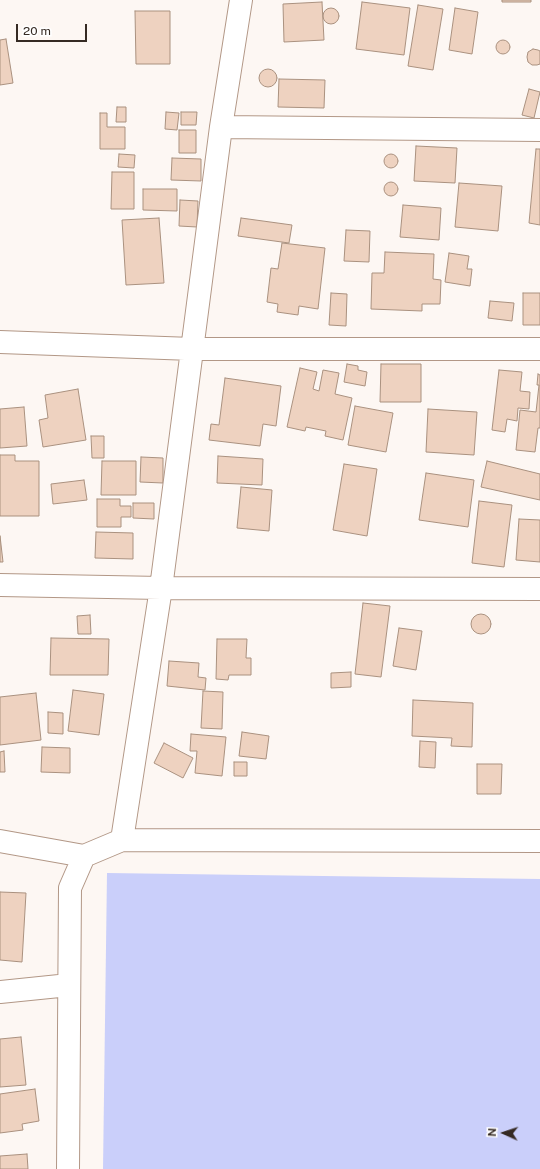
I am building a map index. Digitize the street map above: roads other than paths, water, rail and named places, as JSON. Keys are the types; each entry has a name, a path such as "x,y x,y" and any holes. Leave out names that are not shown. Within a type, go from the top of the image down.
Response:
{"street":[{"path":"122,840 161,588 221,127 241,0"},
{"path":"221,127 540,130"},
{"path":"0,342 192,348 540,349"},
{"path":"0,585 161,588 540,589"},
{"path":"0,841 84,856 122,840 540,841"},
{"path":"68,1169 70,888 84,856"},
{"path":"0,992 69,985"}]}
